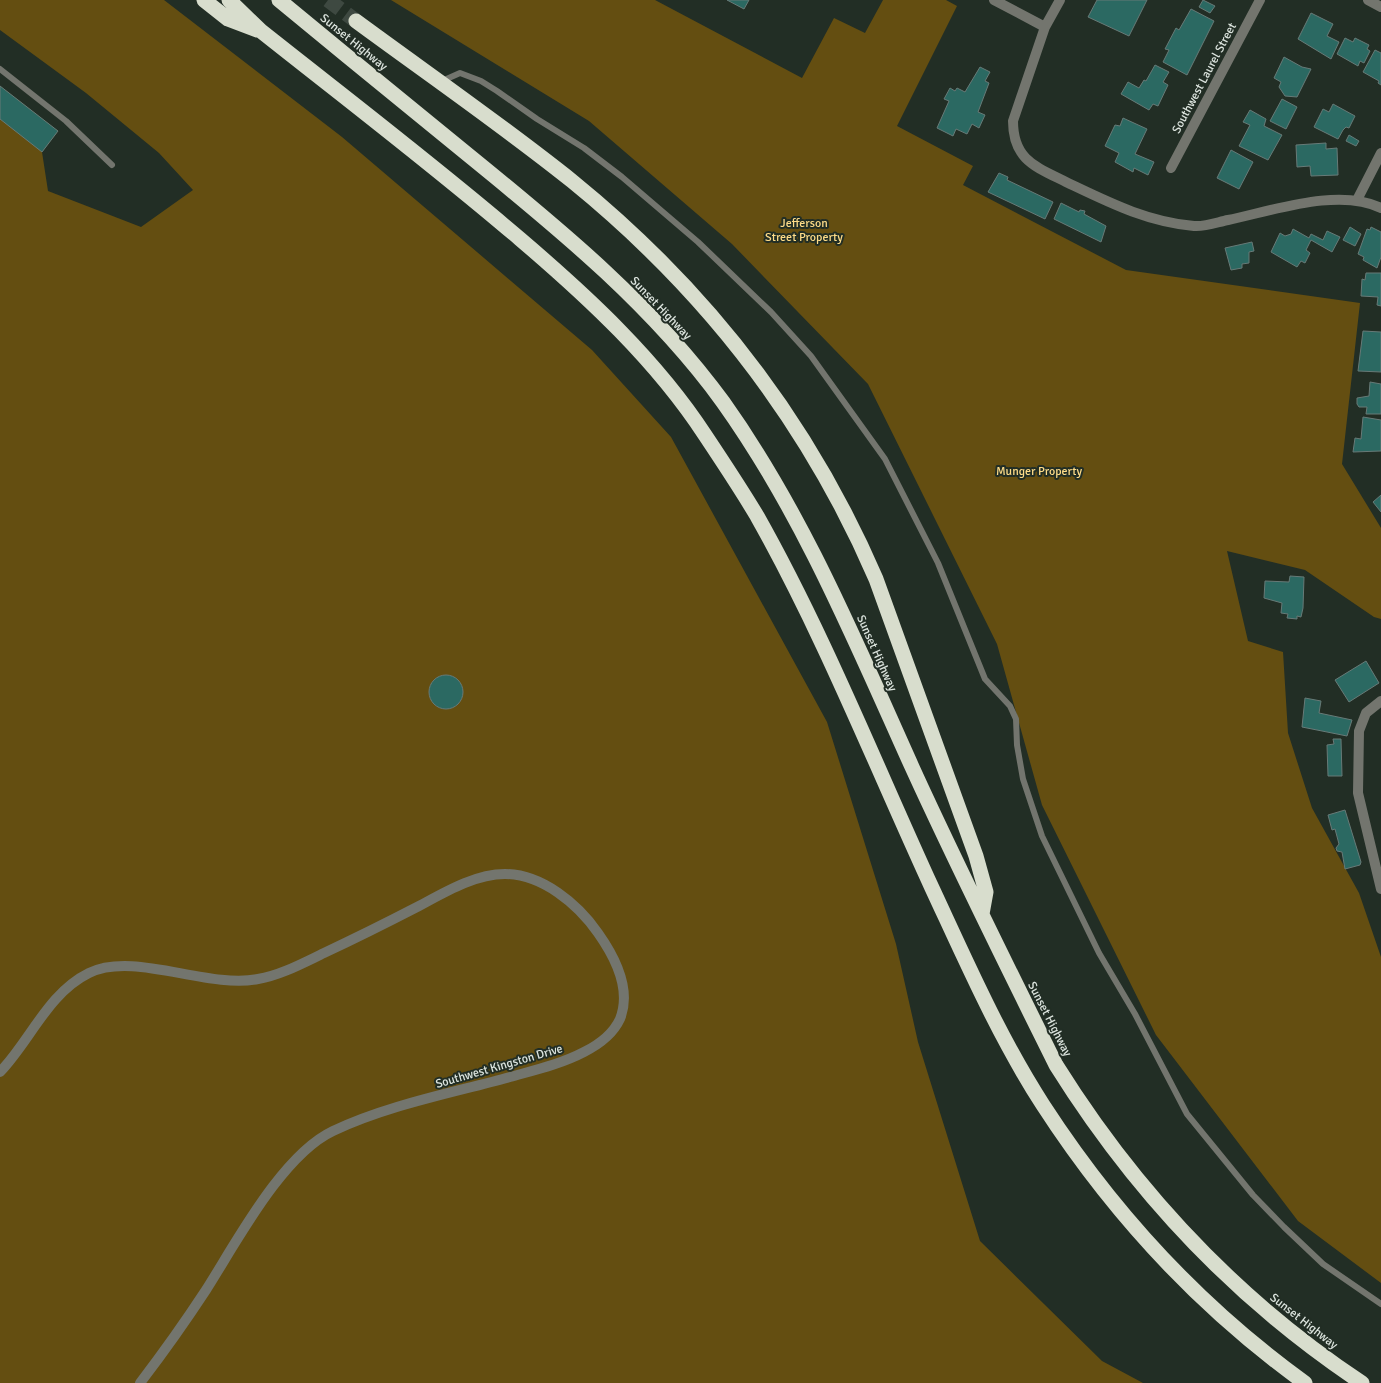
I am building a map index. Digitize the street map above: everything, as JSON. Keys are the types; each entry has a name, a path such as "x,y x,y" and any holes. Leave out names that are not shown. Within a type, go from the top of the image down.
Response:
{"highway":[{"path":"204,0 228,20 261,31"},
{"path":"229,0 261,31 484,208 572,284 613,325 673,391 702,430 756,515 794,588 965,960 1001,1032 1042,1104 1129,1222 1181,1279 1257,1346 1305,1383"},
{"name":"Sunset Highway","path":"279,0 590,256 686,356 723,403 762,463 799,526 834,594 934,817 1056,1065 1104,1136 1146,1191 1192,1243 1244,1293 1304,1342 1362,1383"},
{"path":"356,21 572,181 654,254 720,325 786,410 840,502 879,588 976,856 986,892 982,914"}],"street":[{"path":"994,0 1045,27"},
{"path":"1060,0 1045,27 1013,121 1013,135 1016,145 1028,161 1039,169 1130,213 1196,226 1324,200 1357,200 1381,208"},
{"name":"Southwest Laurel Street","path":"1170,168 1260,0"},
{"path":"1368,0 1381,7"},
{"path":"1357,200 1381,153"},
{"path":"1381,701 1366,713 1359,731 1358,793 1381,889"},
{"name":"Southwest Kingston Drive","path":"0,1072 58,996 86,974 97,970 134,967 224,981 261,979 290,969 360,937 452,889 495,875 522,876 550,887 590,921 614,958 622,983 621,1014 611,1033 587,1051 556,1064 388,1111 330,1132 305,1150 274,1186 178,1333 140,1383"}],"lane":[{"path":"0,69 66,121 112,165"},
{"path":"439,83 452,75 460,73 481,81 584,148 698,242 771,312 811,356 884,459 938,563 985,679 1010,706 1016,719 1017,745 1024,778 1042,836 1095,944 1135,1014 1187,1114 1253,1196 1284,1227 1323,1264 1381,1304"}],"green space":[{"path":"0,0 164,0 342,137 592,350 671,437 827,722 896,944 918,1042 980,1241 1102,1361 1143,1383 0,1383 0,86 58,131 42,152 48,191 141,227 193,190 159,153 86,93 0,30"},
{"path":"391,0 655,0 802,78 834,18 865,33 883,0 946,0 957,6 897,126 973,166 963,185 1126,270 1360,303 1342,464 1381,528 1381,619 1374,617 1305,570 1227,551 1248,641 1283,652 1288,733 1312,808 1359,893 1381,957 1381,1283 1298,1221 1156,1035 1042,805 997,644 868,384 732,244 589,121"}],"building":[{"path":"727,0 749,0 744,9"},
{"path":"1097,0 1147,0 1129,36 1088,17"},
{"path":"1203,0 1215,6 1210,13 1199,7"},
{"path":"1191,9 1214,21 1187,75 1163,62 1169,50 1165,49 1176,28 1179,30"},
{"path":"1311,13 1333,24 1327,36 1339,42 1331,59 1298,39"},
{"path":"1345,38 1353,42 1355,38 1369,45 1367,49 1370,51 1364,63 1360,61 1358,66 1337,54"},
{"path":"1375,50 1381,53 1381,85 1378,83 1379,81 1363,72"},
{"path":"1284,57 1302,67 1311,69 1297,97 1285,96 1279,87 1281,82 1274,78"},
{"path":"1155,65 1169,72 1163,82 1168,85 1158,106 1153,104 1149,110 1121,94 1128,82 1139,88 1144,80 1146,81"},
{"path":"980,67 990,72 985,81 989,83 978,112 985,115 979,128 972,124 967,134 956,129 953,136 937,128 949,101 944,99 950,88 955,91 957,88 965,92"},
{"path":"0,86 58,131 42,152 0,119"},
{"path":"1282,99 1297,107 1286,129 1270,121"},
{"path":"1333,104 1355,116 1349,128 1346,127 1343,130 1338,139 1314,127 1323,109 1329,112"},
{"path":"1250,110 1266,119 1264,126 1282,135 1268,160 1239,146 1250,125 1243,122"},
{"path":"1123,118 1147,129 1135,154 1154,162 1148,175 1134,168 1133,172 1115,162 1119,153 1105,146 1115,125 1120,126"},
{"path":"1349,135 1359,141 1356,146 1346,141"},
{"path":"1326,143 1326,149 1337,148 1338,175 1311,176 1310,166 1297,167 1296,145"},
{"path":"1231,150 1253,162 1239,189 1217,178"},
{"path":"999,173 1008,177 1007,180 1053,202 1045,219 988,192"},
{"path":"1061,203 1079,212 1080,210 1085,211 1084,214 1106,226 1101,242 1054,219"},
{"path":"1350,227 1361,234 1355,246 1343,240"},
{"path":"1371,227 1381,232 1381,257 1377,268 1363,260 1364,257 1358,254 1367,229 1370,230"},
{"path":"1293,229 1309,238 1311,234 1323,240 1327,231 1340,237 1332,252 1311,240 1306,250 1310,253 1305,263 1301,261 1297,267 1271,252 1280,233 1285,236 1291,234"},
{"path":"1252,242 1254,251 1249,252 1249,263 1242,264 1242,268 1231,270 1225,248"},
{"path":"1366,273 1381,273 1381,306 1377,305 1378,297 1361,296 1362,279 1365,280"},
{"path":"1363,331 1381,332 1381,372 1358,371"},
{"path":"1370,382 1381,384 1381,414 1366,414 1367,407 1359,407 1357,404 1357,398 1369,396"},
{"path":"1363,417 1381,420 1381,451 1353,452 1355,438 1361,439"},
{"path":"1381,495 1381,512 1373,502"},
{"path":"1290,576 1304,577 1303,608 1301,617 1297,616 1297,619 1287,618 1288,614 1281,613 1282,603 1264,598 1265,581 1289,582"},
{"path":"1366,661 1379,683 1349,702 1335,680"},
{"path":"446,675 453,676 458,680 462,685 462,699 458,704 453,708 446,709 439,708 434,704 430,699 429,692 430,685 434,680 439,676"},
{"path":"1305,698 1321,701 1319,713 1352,720 1347,736 1302,727"},
{"path":"1333,739 1341,739 1342,776 1328,776 1327,745 1334,744"},
{"path":"1345,810 1361,862 1360,865 1345,869 1342,852 1337,851 1336,848 1339,844 1335,829 1332,830 1328,815"}],"tunnel":[{"path":"328,0 356,21"}],"park label":[{"name":"Jefferson Street Property","path":"804,230"},
{"name":"Munger Property","path":"1039,471"}]}
